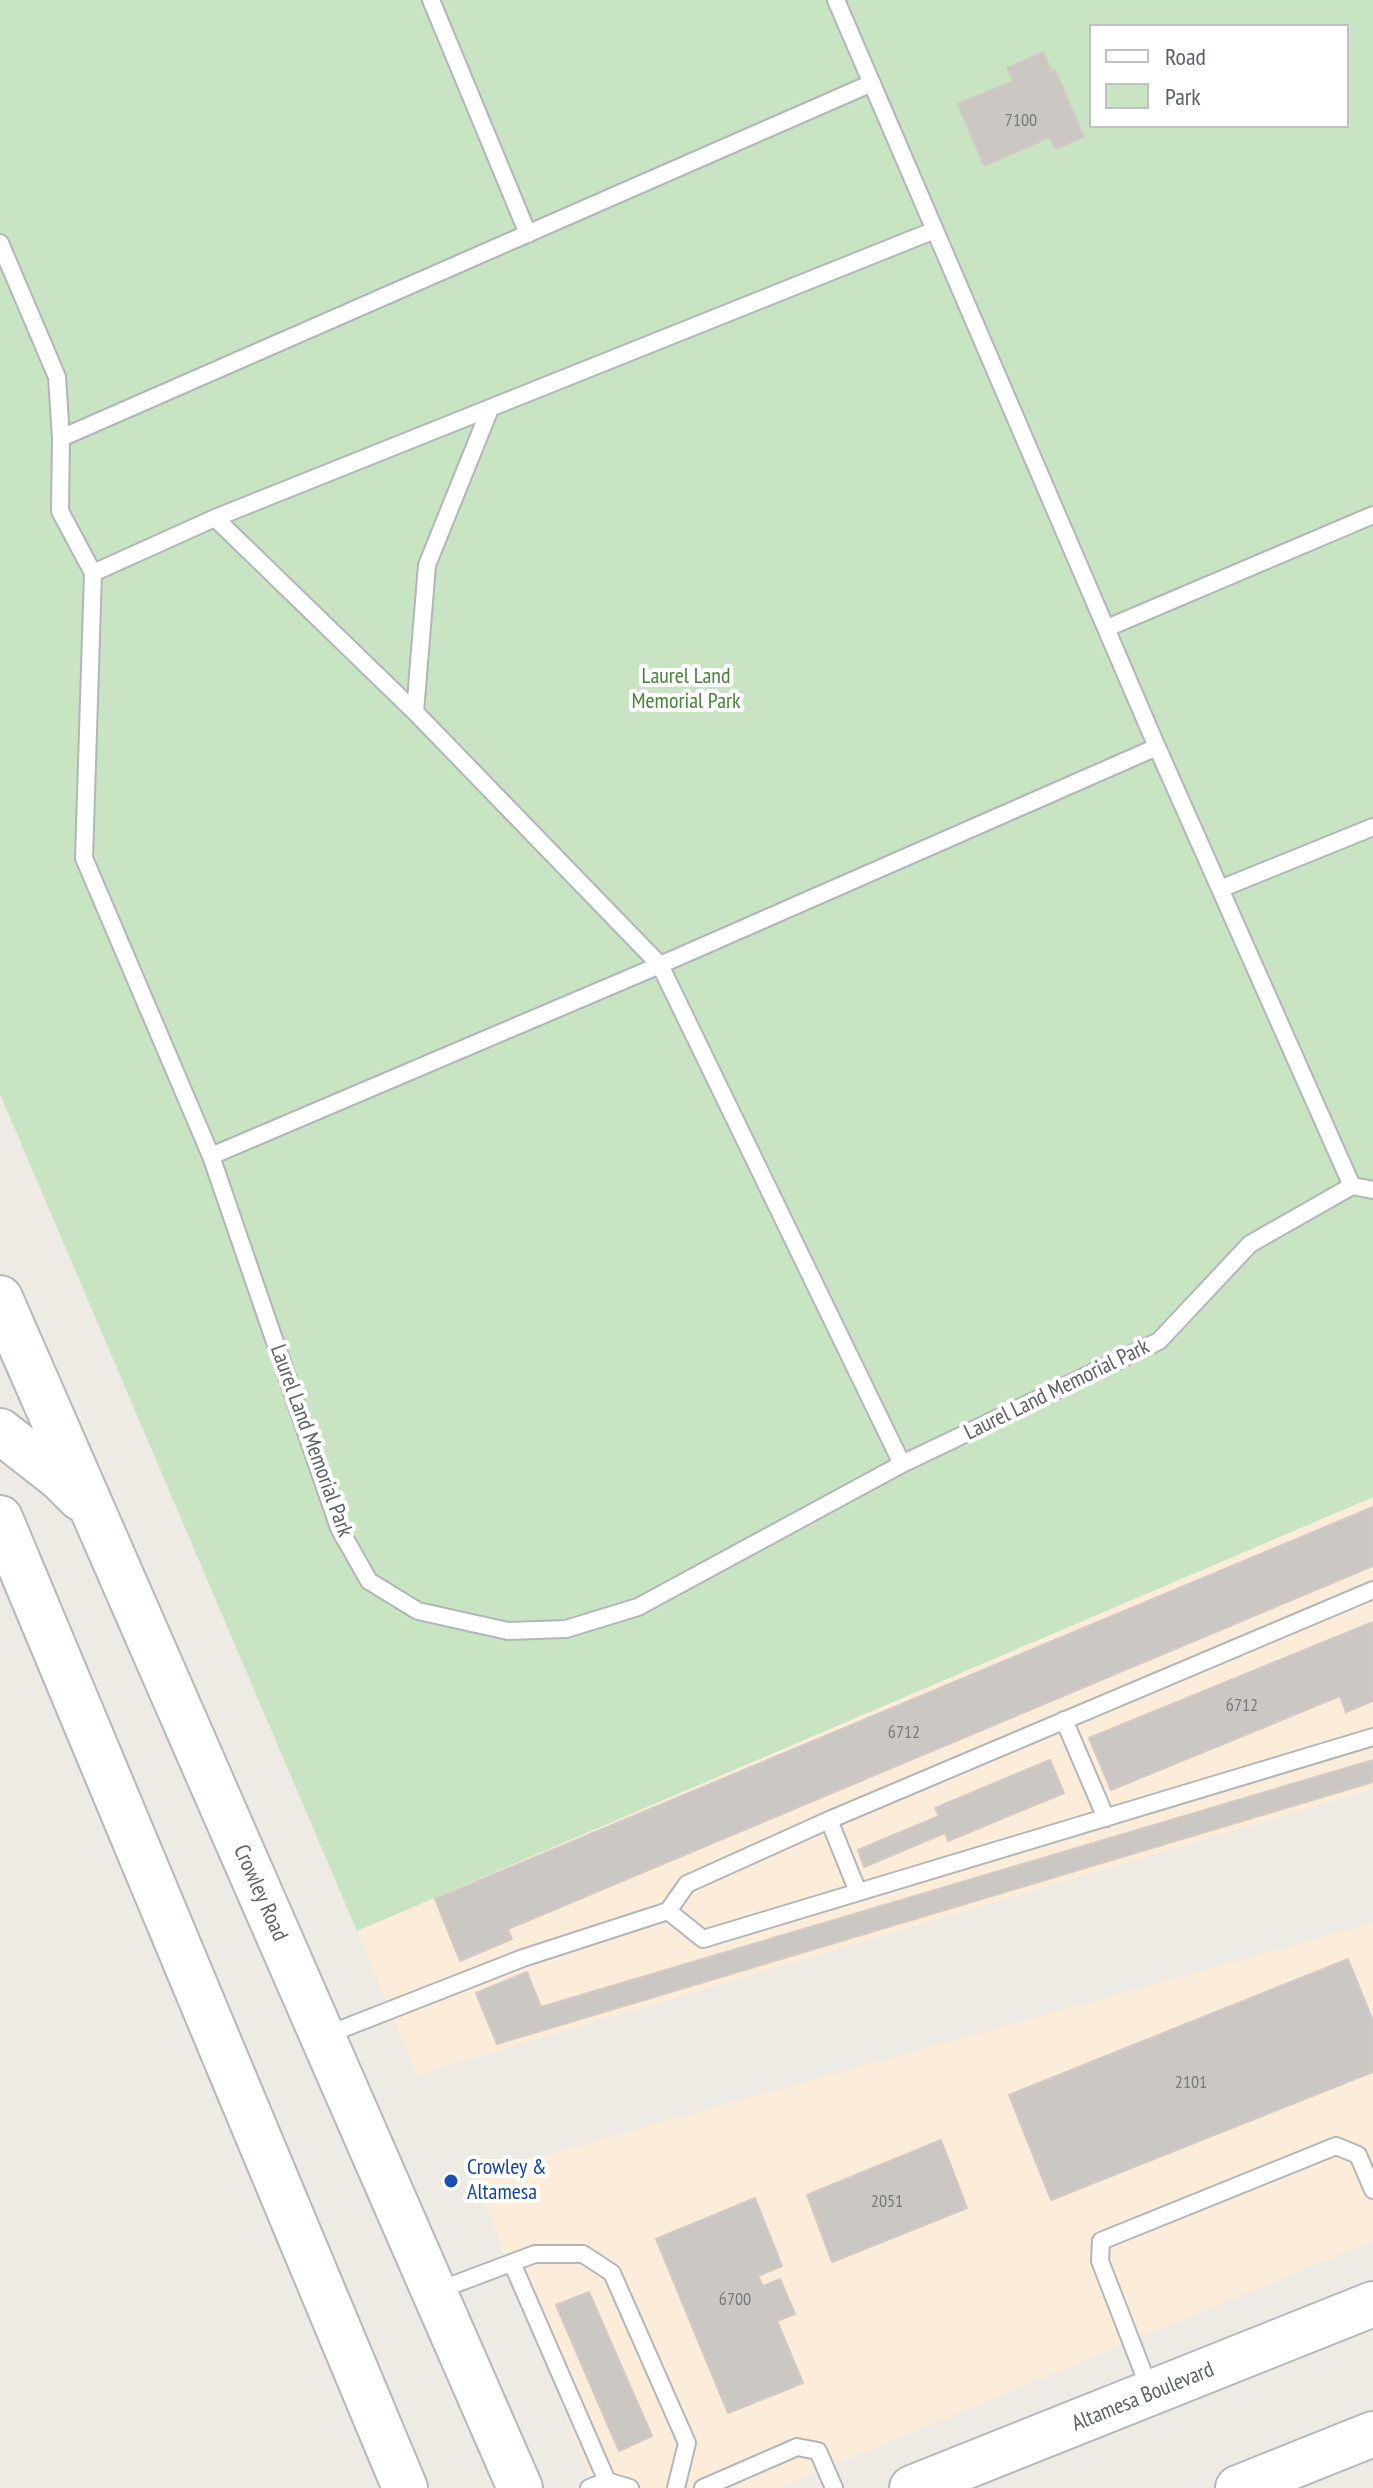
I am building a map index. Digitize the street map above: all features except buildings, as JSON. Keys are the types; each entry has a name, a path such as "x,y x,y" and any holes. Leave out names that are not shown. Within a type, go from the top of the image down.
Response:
{"main road":[{"name":"Crowley Road","path":"0,1298 520,2488"},
{"path":"0,1431 60,1478 93,1511"},
{"path":"0,1518 405,2488"},
{"name":"Altamesa Boulevard","path":"912,2488 1373,2304"},
{"path":"1238,2488 1373,2434"}],"lane":[{"path":"431,0 528,234"},
{"path":"836,0 1157,747 1352,1186 1373,1190"},
{"path":"61,438 872,83"},
{"path":"93,573 215,518 935,230"},
{"name":"Laurel Land Memorial Park","path":"0,243 57,377 61,438 60,511 93,573 84,858 211,1156 339,1528 369,1581 418,1611 508,1631 566,1629 638,1607 902,1464 1159,1341 1250,1244 1352,1186"},
{"path":"415,712 427,565 490,409"},
{"path":"1107,628 1373,515"},
{"path":"215,518 415,712 660,965 902,1464"},
{"path":"211,1156 660,965 1157,747"},
{"path":"1220,889 1373,827"},
{"path":"323,2036 523,1958 668,1911 687,1884 829,1820 1373,1590"},
{"path":"1064,1720 1106,1818"},
{"path":"668,1911 703,1939 1373,1737"},
{"path":"829,1820 858,1892"},
{"path":"1151,2393 1100,2261 1101,2241 1336,2146 1358,2155 1373,2190"},
{"path":"434,2292 535,2254 583,2254 612,2273 687,2443 676,2488"},
{"path":"512,2263 607,2481"},
{"path":"703,2488 797,2447 818,2451 834,2488"},
{"path":"589,2488 607,2481 630,2488"}],"shaded area":[{"path":"1373,1497 1373,1789 417,2075 357,1931"},
{"path":"1373,1923 1373,2241 779,2488 594,2488 474,2175"}],"green space":[{"name":"Laurel Land Memorial Park","path":"0,0 1373,0 1373,1497 357,1931 0,1094"}],"place":[{"name":"Crowley & Altamesa","path":"451,2181"}]}
